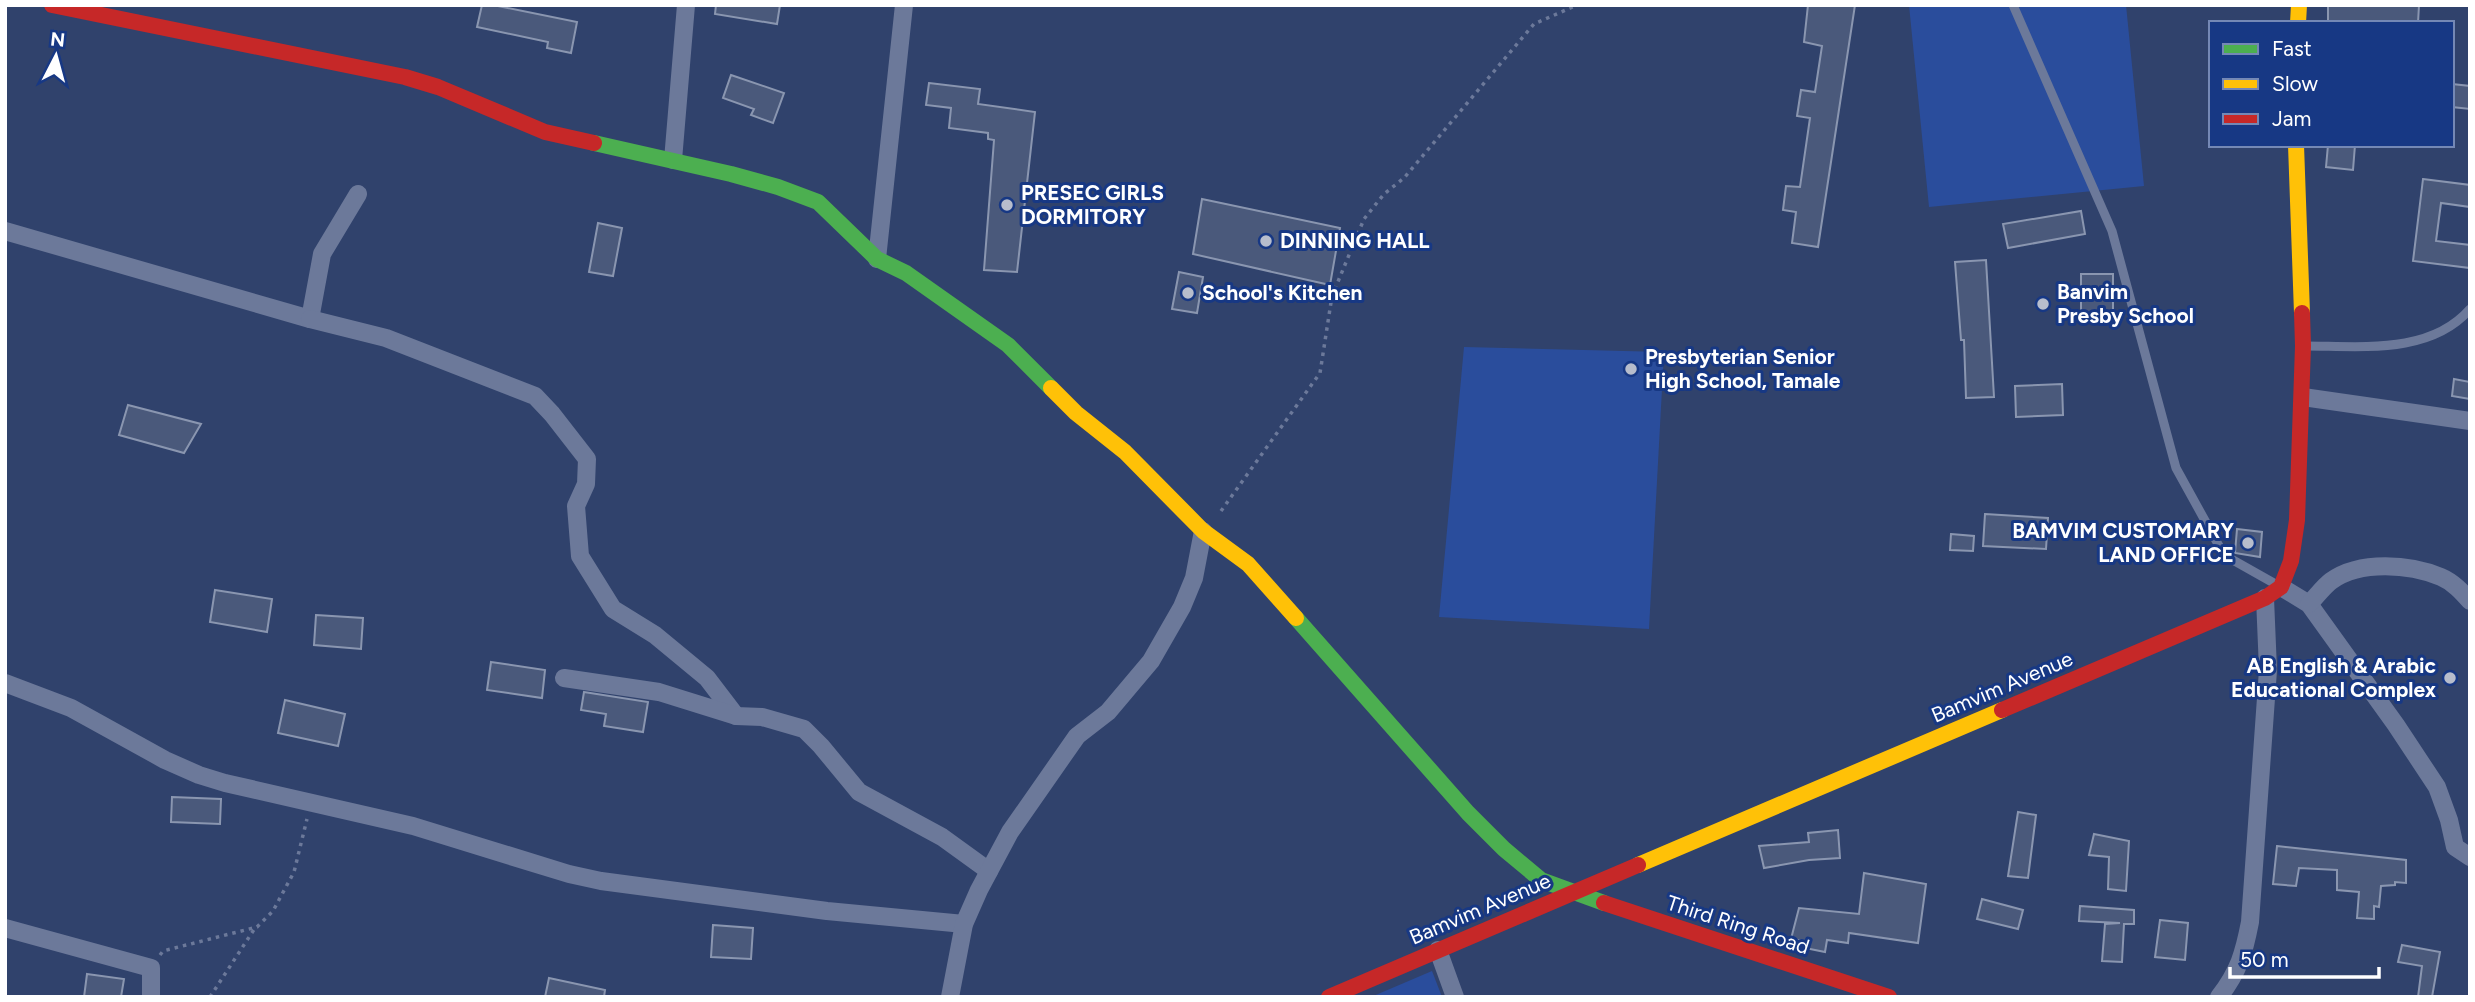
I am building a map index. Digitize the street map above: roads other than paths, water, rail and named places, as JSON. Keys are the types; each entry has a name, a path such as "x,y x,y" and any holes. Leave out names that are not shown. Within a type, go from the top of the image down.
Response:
{"street":[{"name":"Third Ring Road","path":"52,5 148,14 230,43 405,77 438,87 545,132 673,160 778,187 818,202 877,259 906,273 1007,345 1076,413 1125,452 1203,531 1248,564 1486,833 1541,880 1889,997"},
{"path":"673,160 686,5"},
{"path":"877,259 904,5"},
{"path":"2296,147 2304,346 2303,397 2297,520 2291,561 2281,587 2309,604 2396,725 2437,787 2455,847 2470,857"},
{"path":"310,319 322,254 358,194"},
{"path":"5,231 310,319 386,338 535,396 587,459 586,484 576,506 580,556 613,609 655,635 707,678 736,716"},
{"path":"2303,397 2470,421"},
{"path":"950,997 964,924 1010,832 1077,736 1108,712 1151,661 1182,607 1194,578 1203,531"},
{"path":"2309,604 2330,581 2349,571 2375,566 2442,577 2470,601"},
{"name":"Bamvim Avenue","path":"1329,997 2265,598 2281,587"},
{"path":"2219,997 2234,978 2242,960 2250,922 2268,670 2265,598"},
{"path":"564,678 659,692 736,716 762,717 804,729 859,792 919,823 989,871"},
{"path":"5,683 71,708 165,760 199,775 458,838 569,874 601,881 827,911 964,924"},
{"path":"5,928 151,968 151,997"},
{"path":"1438,950 1455,997"}],"lane":[{"path":"2013,5 2112,231 2176,468 2224,555 2281,587"},
{"path":"2304,346 2396,345 2429,337 2470,309"}],"place":[{"name":"PRESEC GIRLS DORMITORY","path":"1007,205"},
{"name":"DINNING HALL","path":"1266,241"},
{"name":"School's Kitchen","path":"1188,293"},
{"name":"Banvim Presby School","path":"2043,304"},
{"name":"Presbyterian Senior High School, Tamale","path":"1631,369"},
{"name":"BAMVIM CUSTOMARY LAND OFFICE","path":"2248,543"},
{"name":"AB English & Arabic Educational Complex","path":"2450,678"}]}
